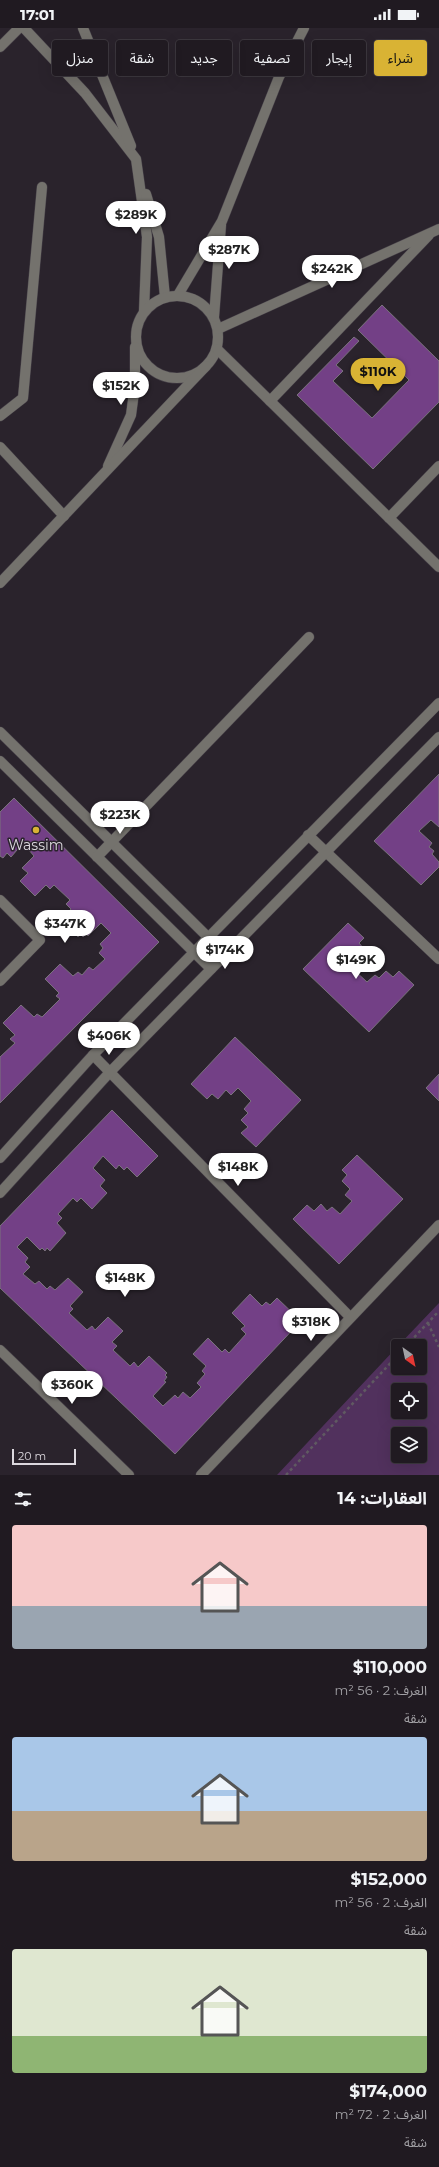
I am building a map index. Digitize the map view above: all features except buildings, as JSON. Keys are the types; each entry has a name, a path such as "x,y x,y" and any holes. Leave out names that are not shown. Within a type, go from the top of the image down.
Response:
{"street":[{"path":"0,47 19,28"},
{"path":"24,28 84,92 136,159 147,237 144,311 138,324 135,338 134,385 131,415 105,473"},
{"path":"83,28 136,159 159,237 165,297"},
{"path":"178,295 222,221 279,77 304,28"},
{"path":"0,416 23,398 42,187"},
{"path":"214,317 222,221"},
{"path":"218,329 436,230"},
{"path":"270,401 436,230"},
{"path":"0,583 206,366 217,349 218,329 214,317 209,309 195,299 178,295 165,297 144,311"},
{"path":"135,338 138,352 145,364 155,372 168,378 182,378 195,374 206,366"},
{"path":"217,349 439,567"},
{"path":"0,447 64,516"},
{"path":"389,518 439,466"},
{"path":"97,857 309,637"},
{"path":"0,1158 93,1055 207,936 439,703"},
{"path":"0,732 225,954"},
{"path":"0,1193 110,1072 439,738"},
{"path":"2,766 211,969"},
{"path":"308,835 439,959"},
{"path":"0,900 40,940 0,981"},
{"path":"93,1055 350,1317"},
{"path":"201,1475 439,1225"},
{"path":"0,1350 129,1475"}],"path":[{"path":"413,1339 439,1311"},
{"path":"428,1323 439,1347"},
{"path":"286,1475 391,1362"}],"shaded area":[{"path":"439,1303 439,1475 277,1475 391,1353 391,1375 427,1375 427,1339 405,1339"}],"place":[{"name":"Wassim","path":"36,830"}]}
